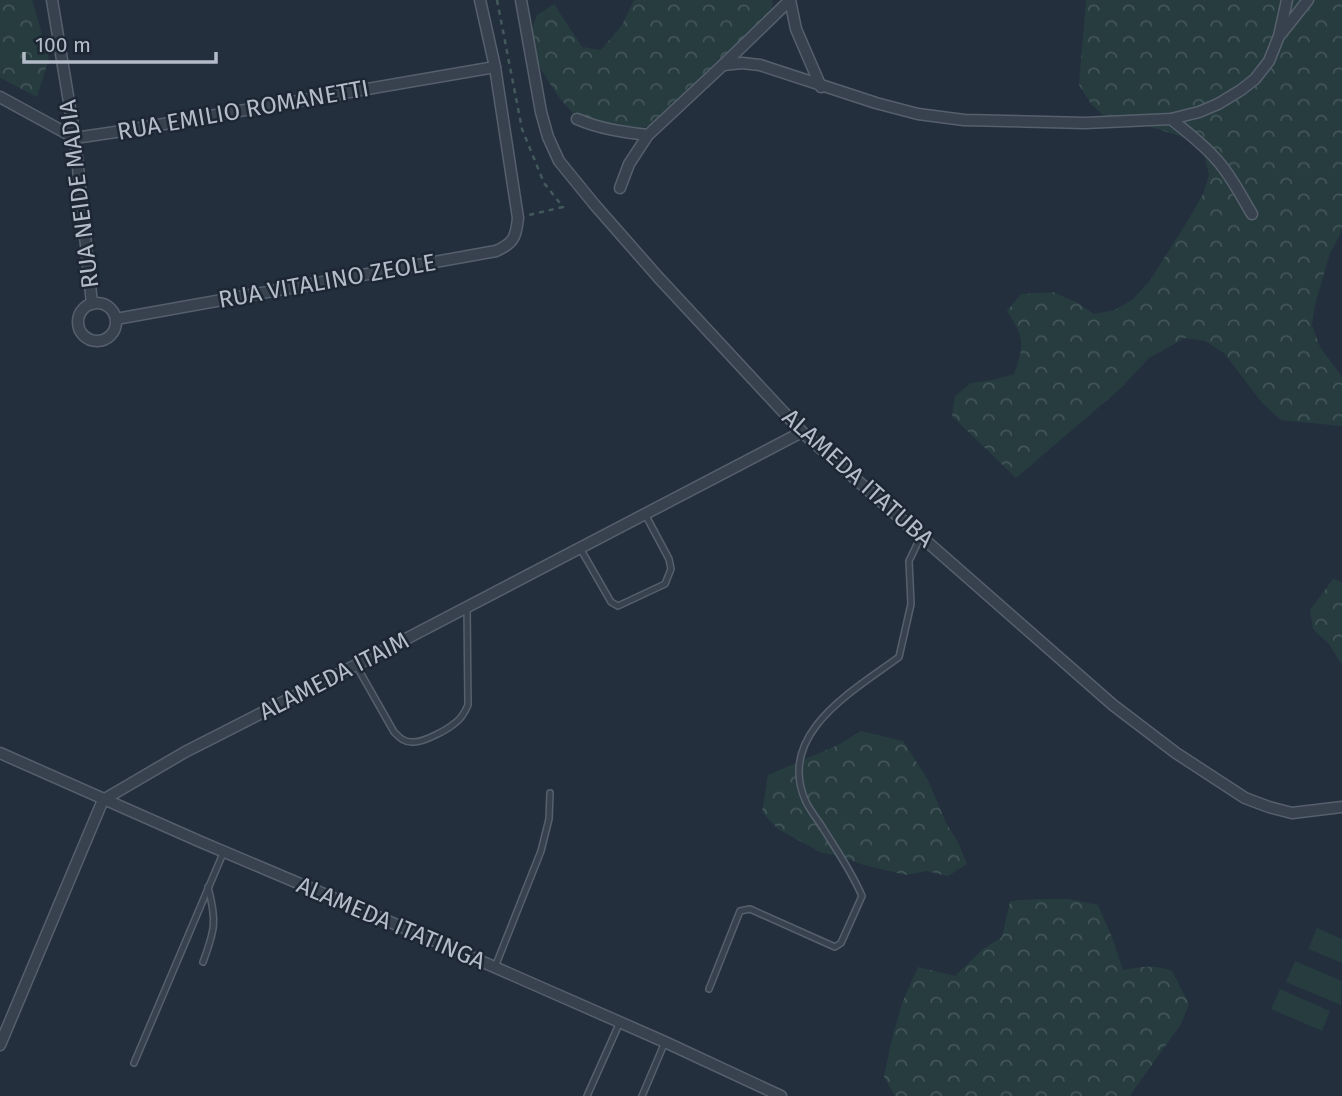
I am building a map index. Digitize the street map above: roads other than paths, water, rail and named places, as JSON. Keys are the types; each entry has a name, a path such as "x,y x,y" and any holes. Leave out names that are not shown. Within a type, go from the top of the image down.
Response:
{"street":[{"name":"RUA NEIDE MADIA","path":"52,0 75,138 92,304"},
{"path":"480,0 495,67"},
{"name":"ALAMEDA ITATUBA","path":"521,0 541,111 548,137 559,161 657,277 802,432 1113,705 1176,753 1245,798 1269,807 1292,813 1342,807"},
{"path":"620,188 629,164 648,135 790,0"},
{"path":"790,0 796,29 821,87"},
{"path":"723,65 760,65 876,103 918,114 964,120 1086,123 1171,119 1199,112 1241,90 1255,79 1269,61 1279,36 1287,0"},
{"path":"1279,36 1308,0"},
{"name":"RUA EMILIO ROMANETTI","path":"75,138 495,67"},
{"name":"RUA VITALINO ZEOLE","path":"116,319 496,251 508,246 514,238 518,218 495,67"},
{"path":"0,97 75,138"},
{"path":"577,119 620,132 648,135"},
{"path":"1171,119 1191,134 1218,161 1252,215"},
{"path":"92,304 110,309 116,319 114,331 99,341 87,338 79,329 82,311 92,304"},
{"name":"ALAMEDA ITAIM","path":"103,800 185,752 802,432"},
{"name":"ALAMEDA ITATINGA","path":"0,753 103,800 495,967 781,1096"},
{"path":"0,1045 103,800"}],"lane":[{"path":"580,548 611,602 618,606 664,584 671,569 669,559 645,514"},
{"path":"709,989 740,911 750,909 835,947 841,943 862,895 855,878 806,803 798,777 801,751 816,725 833,706 899,657 911,604 909,561 921,536"},
{"path":"356,665 394,733 403,740 414,742 443,730 456,723 468,705 467,607"},
{"path":"495,967 541,851 549,818 550,793"},
{"path":"134,1063 224,851"},
{"path":"203,962 214,931 214,908 208,887"},
{"path":"586,1096 620,1022"},
{"path":"642,1096 665,1042"}]}
